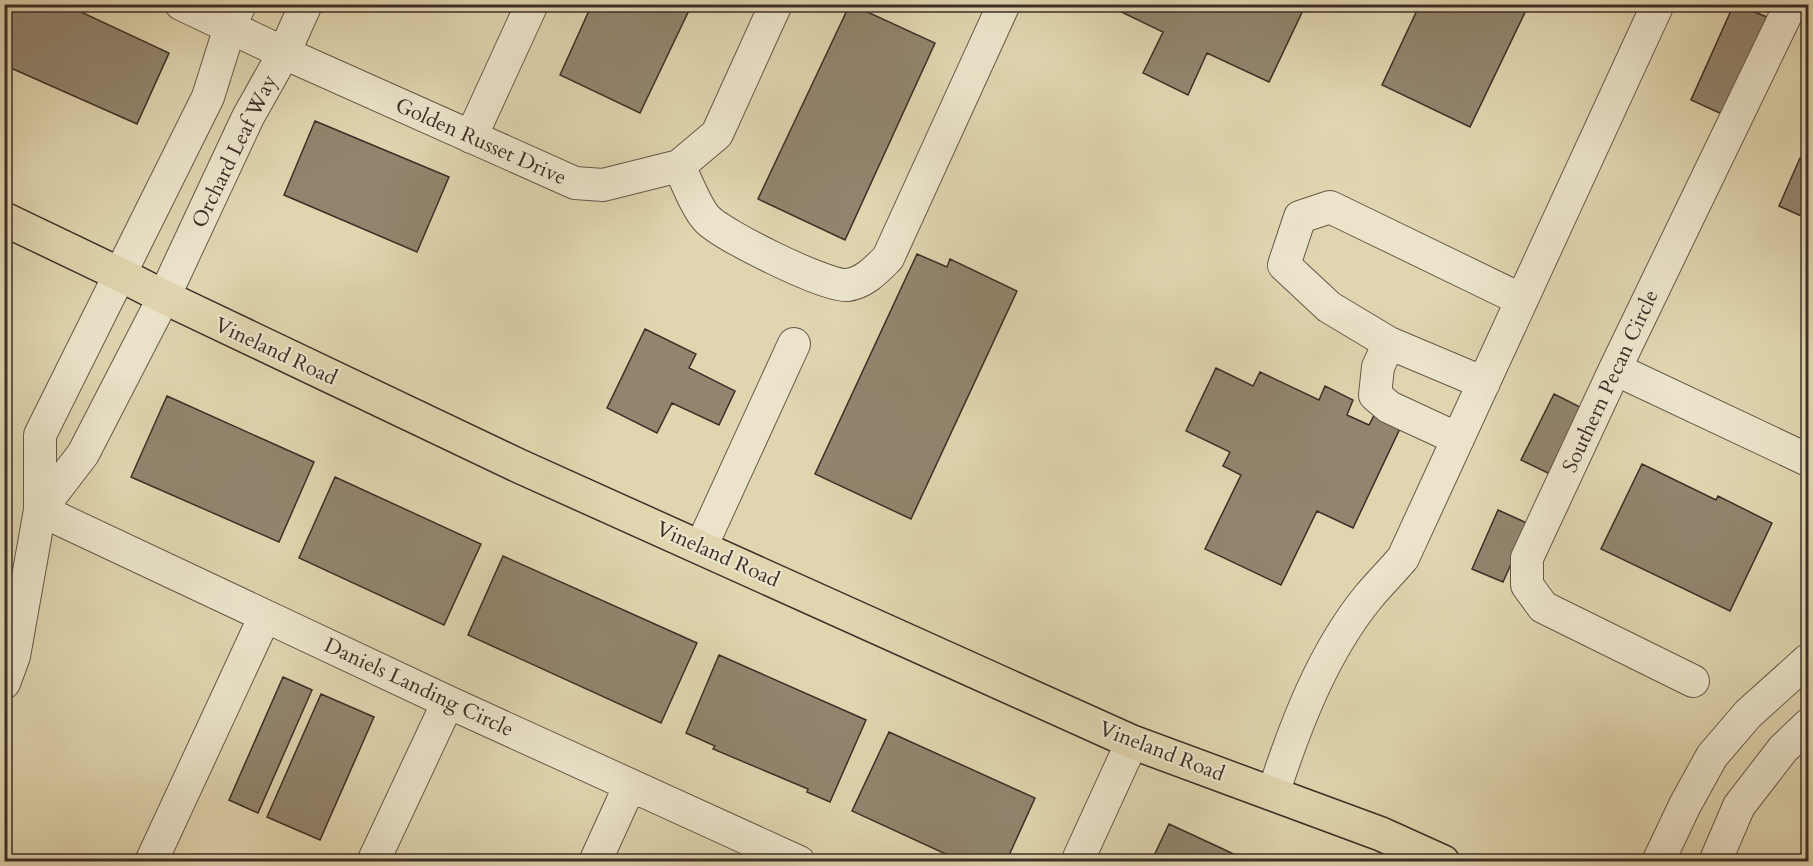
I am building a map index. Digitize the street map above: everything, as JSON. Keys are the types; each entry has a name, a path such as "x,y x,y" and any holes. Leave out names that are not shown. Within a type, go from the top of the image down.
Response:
{"main road":[{"name":"Vineland Road","path":"4,219 519,466 1132,742 1381,834 1443,861"}],"street":[{"name":"Golden Russet Drive","path":"181,4 235,16 284,53 576,183 603,185 679,166 717,134 776,4"},
{"name":"Orchard Leaf Way","path":"164,297 248,117 284,53 306,4"},
{"path":"471,136 531,4"},
{"path":"679,166 706,219 730,237 819,279 846,285 870,276 888,258 1004,4"},
{"path":"1273,794 1295,728 1335,646 1369,596 1403,558 1658,4"},
{"name":"Southern Pecan Circle","path":"1693,681 1543,607 1527,585 1527,558 1615,369 1791,4"},
{"path":"4,683 14,656 40,510 40,435 208,97 235,16"},
{"path":"194,125 235,144"},
{"path":"1484,382 1384,355 1329,307 1284,265 1300,217 1330,207 1522,300"},
{"path":"40,510 83,454 164,297"},
{"path":"701,547 794,344"},
{"path":"1384,355 1375,395 1389,407 1458,439"},
{"path":"1615,369 1809,460"},
{"path":"56,402 99,424"},
{"name":"Daniels Landing Circle","path":"40,510 448,702 799,861"},
{"path":"151,861 265,616"},
{"path":"1658,861 1684,806 1712,756 1748,714 1809,660"},
{"path":"373,861 448,702"},
{"path":"1748,714 1782,749"},
{"path":"1715,861 1739,806 1782,749 1809,725"},
{"path":"1077,861 1132,742"},
{"path":"596,861 630,785"}],"building":[{"path":"4,4 64,4 169,53 137,124 4,65"},
{"path":"592,4 692,4 640,113 560,75"},
{"path":"850,4 935,43 845,240 758,199"},
{"path":"1105,4 1306,4 1269,82 1207,53 1188,95 1143,73 1163,32"},
{"path":"1420,4 1529,4 1470,127 1382,85"},
{"path":"1734,4 1767,17 1724,115 1691,100"},
{"path":"315,121 449,177 417,252 284,195"},
{"path":"1808,144 1808,219 1779,206"},
{"path":"917,254 947,267 950,259 1017,291 911,519 815,474"},
{"path":"645,329 696,354 689,368 735,391 719,425 672,403 657,433 607,408"},
{"path":"1216,368 1253,386 1260,372 1319,400 1325,386 1353,400 1347,415 1369,425 1378,408 1404,420 1353,528 1317,511 1281,585 1205,549 1241,475 1223,466 1230,452 1186,431"},
{"path":"1554,394 1584,409 1552,475 1521,460"},
{"path":"167,396 314,462 279,542 131,477"},
{"path":"1642,464 1716,500 1718,496 1772,523 1730,611 1601,549"},
{"path":"335,477 481,544 444,625 299,558"},
{"path":"1498,510 1529,524 1503,582 1472,569"},
{"path":"503,556 697,643 661,723 468,635"},
{"path":"719,655 866,720 830,802 807,792 808,789 713,749 715,746 686,733"},
{"path":"283,677 312,690 258,813 229,800"},
{"path":"321,694 374,717 320,840 267,817"},
{"path":"889,732 1035,798 1006,862 963,862 852,811"},
{"path":"1169,824 1223,849 1250,862 1151,862"}]}
